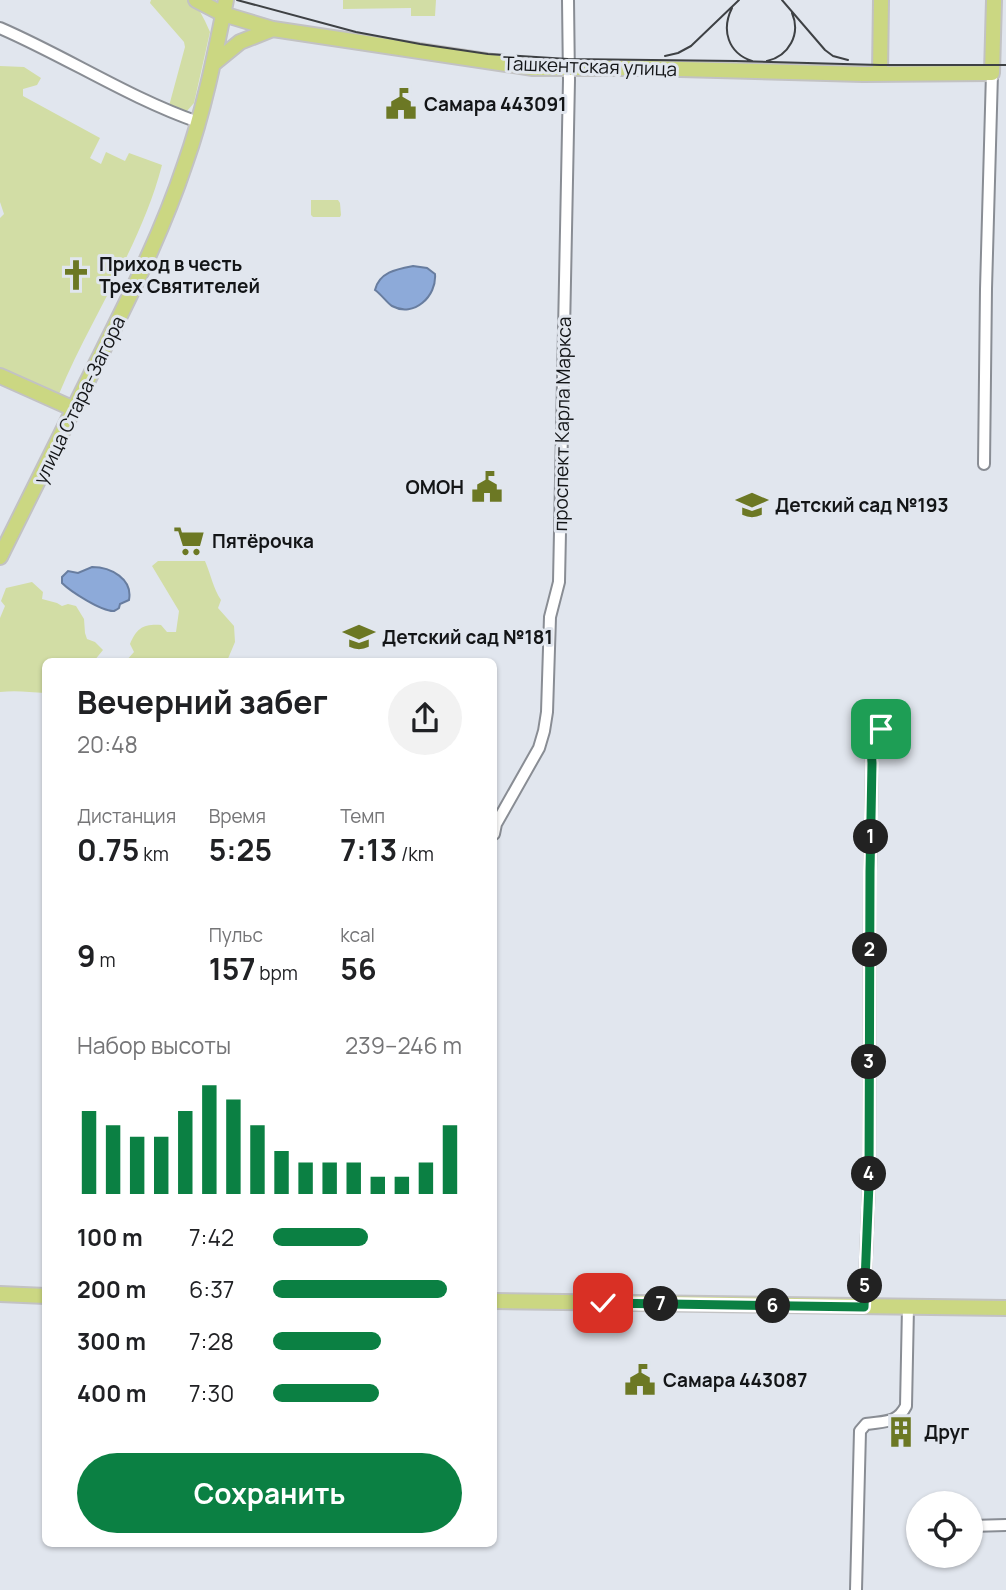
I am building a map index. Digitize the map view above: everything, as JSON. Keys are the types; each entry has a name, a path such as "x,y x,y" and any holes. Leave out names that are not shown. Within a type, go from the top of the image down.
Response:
{"main road":[{"name":"Ташкентская улица","path":"196,0 225,7 273,29 533,68 880,74 992,73"},
{"path":"880,74 881,0"},
{"path":"992,73 994,0"},
{"name":"улица Стара-Загора","path":"0,557 131,295 164,222 186,164 198,122 225,7"},
{"path":"213,64 240,42 273,29"},
{"path":"0,376 74,409"},
{"path":"0,1294 42,1296"},
{"path":"497,1301 1006,1308"}],"street":[{"name":"проспект Карла Маркса","path":"497,822 539,748 544,731 550,617 559,582 568,0"},
{"path":"0,29 30,41 169,111 198,122"},
{"path":"984,464 992,73"},
{"path":"864,1307 869,1183 871,748 872,737 881,729 895,724"},
{"path":"856,1590 860,1431 866,1424 893,1420 901,1415 906,1406 908,1307"},
{"path":"983,1525 1006,1525"}],"green space":[{"path":"151,0 187,0 198,8 210,32 194,103 187,111 169,106 185,47 184,42 150,3"},
{"path":"343,0 436,0 435,16 411,16 411,8 343,9"},
{"path":"0,66 24,67 41,78 37,85 23,89 23,96 100,138 90,158 101,164 106,152 125,161 129,153 162,165 153,195 129,253 59,394 0,368 0,218 4,214 0,202"},
{"path":"311,200 338,200 340,217 313,217"},
{"path":"158,561 205,561 221,600 218,608 234,626 235,642 228,658 129,658 134,652 130,644 141,628 161,625 167,632 176,632 179,611 152,566"},
{"path":"32,582 43,592 42,599 62,606 76,606 84,619 87,639 103,650 96,658 42,658 42,693 0,692 0,618 5,606 1,601 6,588"}],"water":[{"path":"413,266 427,268 435,274 432,290 416,307 400,309 392,306 375,290 377,284 390,272"},
{"path":"92,567 106,569 124,580 128,586 129,600 114,611 109,610 86,600 62,583 62,577 68,571 78,573"}],"tram line":[{"path":"237,0 356,32 488,54 568,59 1006,65"},
{"path":"665,56 691,46 739,0"},
{"path":"782,0 825,50 833,56 848,60"},
{"path":"732,8 727,24 729,40 737,52 752,61"},
{"path":"767,61 781,54 791,43 795,29 792,13"}],"place":[{"name":"Самара 443091","path":"401,104"},
{"name":"Приход в честь Трех Святителей","path":"76,275"},
{"name":"ОМОН","path":"487,487"},
{"name":"Детский сад №193","path":"752,505"},
{"name":"Пятёрочка","path":"189,541"},
{"name":"Детский сад №181","path":"359,637"},
{"name":"Самара 443087","path":"640,1380"},
{"name":"Друг","path":"901,1432"}],"route":[{"path":"603,1303 864,1307 869,1183 871,748 872,737 881,729"}]}
